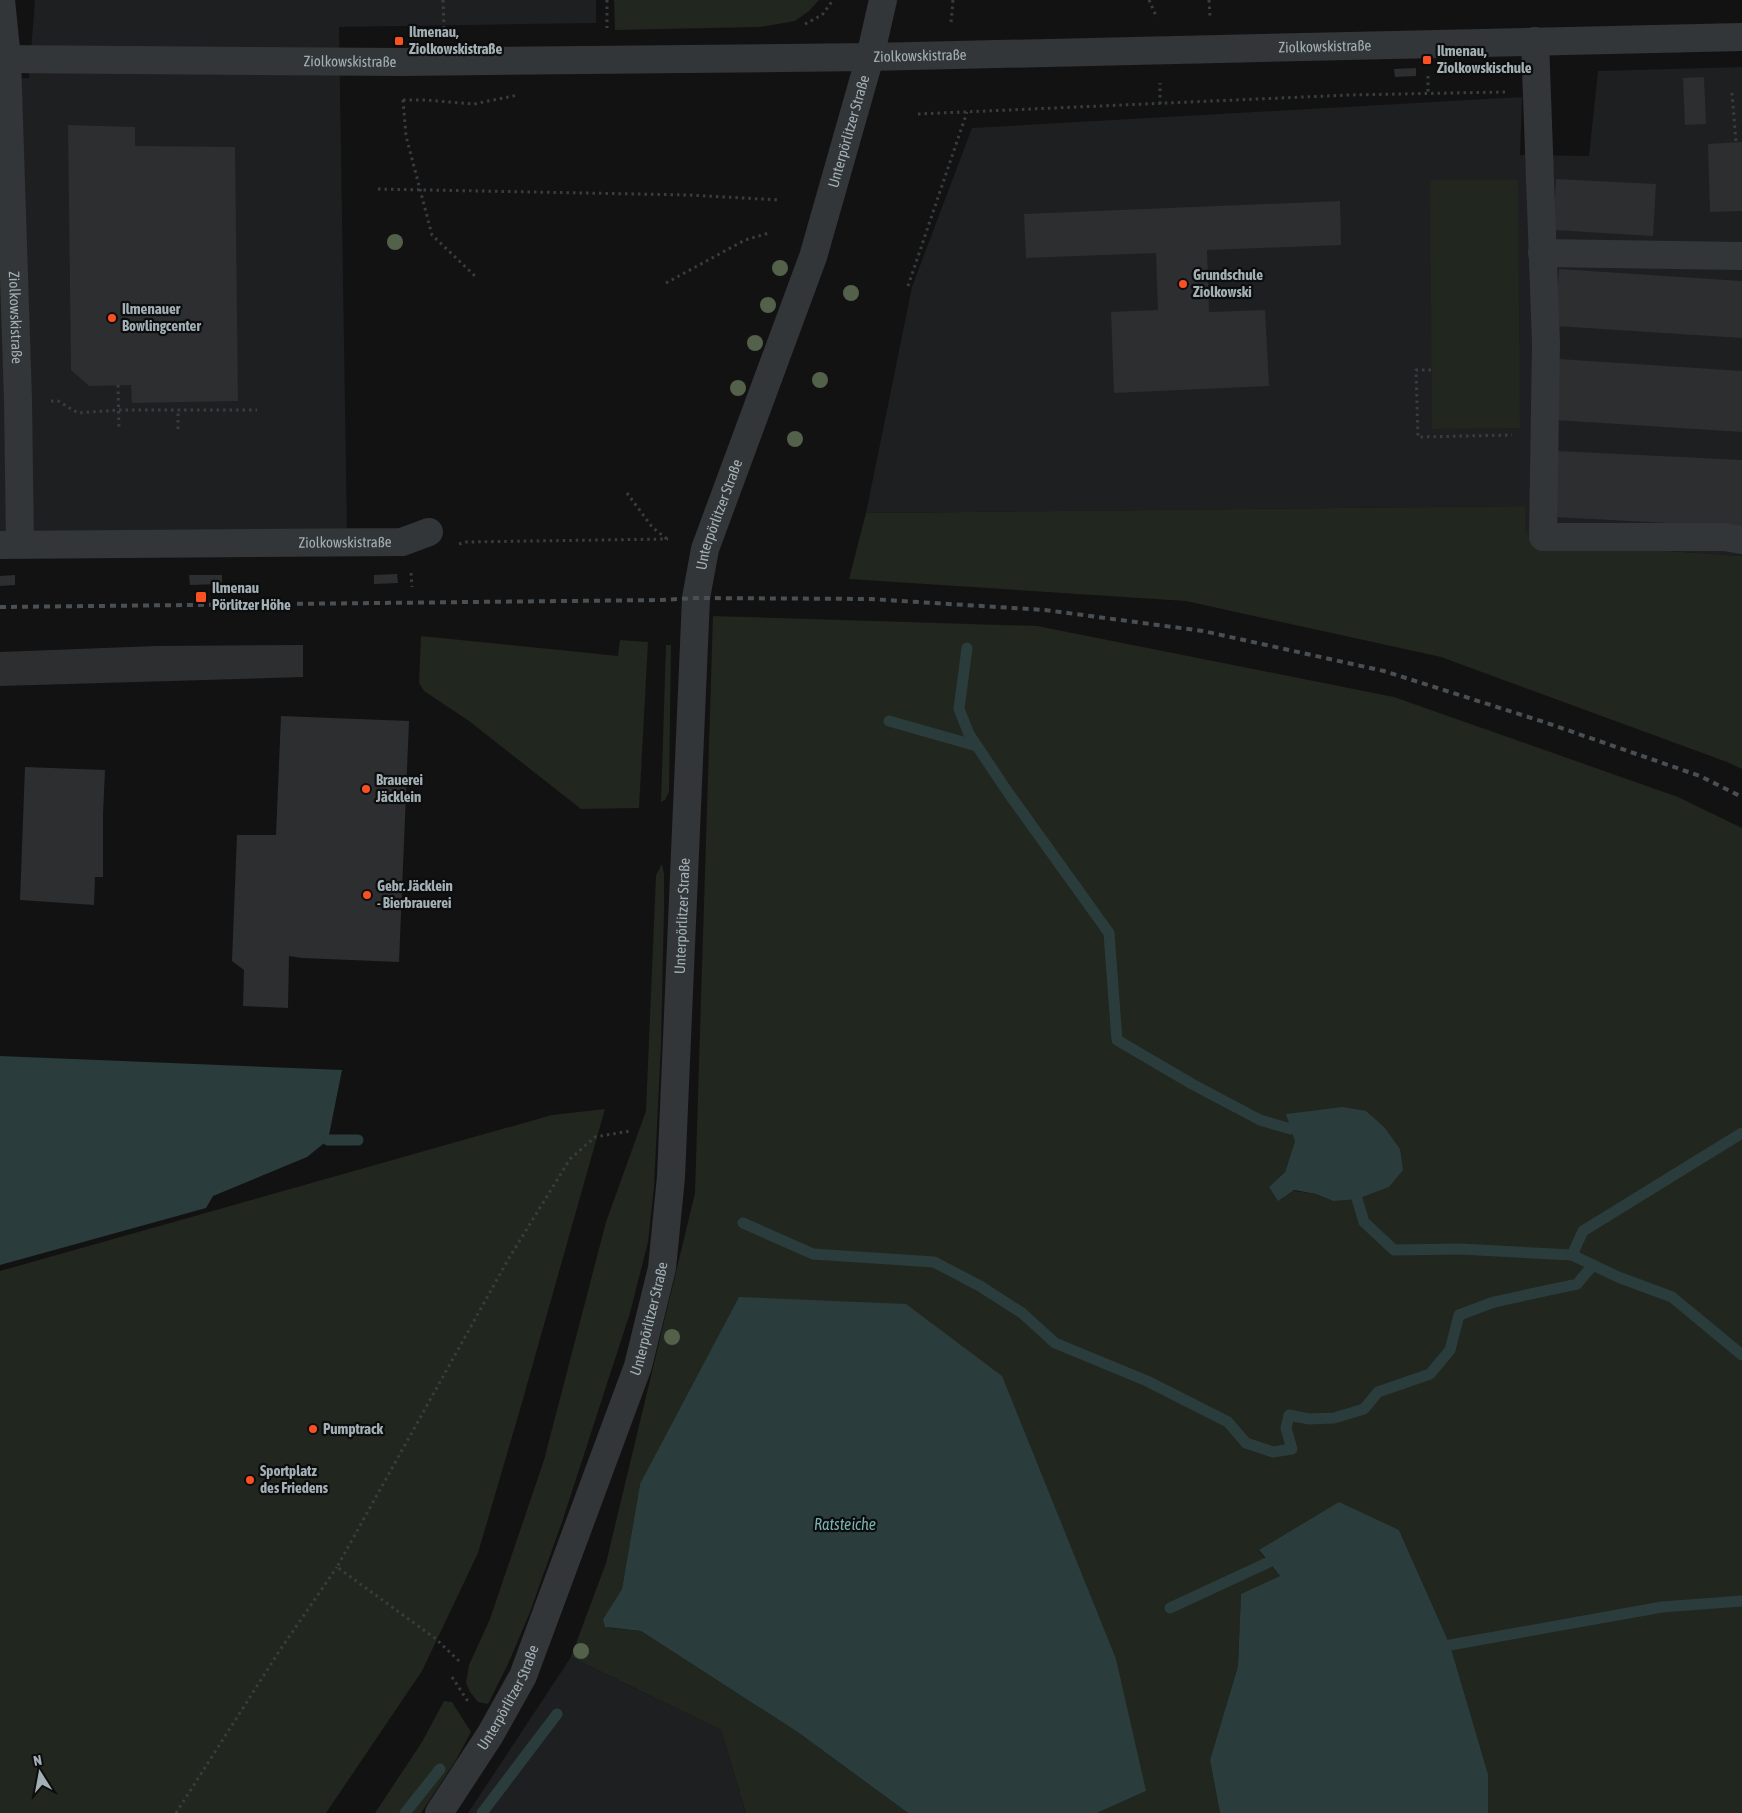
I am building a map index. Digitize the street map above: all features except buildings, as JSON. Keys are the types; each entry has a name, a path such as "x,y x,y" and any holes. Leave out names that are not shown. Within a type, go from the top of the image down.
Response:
{"street":[{"path":"1,0 4,59"},
{"name":"Unterpörlitzer Straße","path":"439,1813 490,1735 523,1676 638,1366 662,1268 671,1178 696,598 705,549 813,257 870,57 883,0"},
{"name":"Ziolkowskistraße","path":"429,532 402,542 10,545 18,400 4,59 410,62 870,57 1742,37"},
{"path":"1535,41 1546,343 1543,537 1724,537 1742,540"},
{"path":"1542,253 1742,256"}],"path":[{"path":"607,0 607,32"},
{"path":"918,114 1349,95 1536,91"},
{"path":"1732,93 1736,142"},
{"path":"403,106 406,136 432,235 475,276"},
{"path":"908,286 968,112"},
{"path":"378,189 420,188 780,200"},
{"path":"666,283 745,240 769,232"},
{"path":"1431,370 1416,370 1418,437 1544,434"},
{"path":"118,385 119,428"},
{"path":"18,400 58,401 78,413 118,410 257,410"},
{"path":"178,410 178,429"},
{"path":"466,542 668,539 652,527 627,493"},
{"path":"176,1813 280,1650 337,1567 509,1258 570,1159 595,1137 630,1131"},
{"path":"337,1567 436,1640 459,1661"}],"shaded area":[{"path":"35,0 596,0 596,23 339,27 347,532 0,533 0,79 29,78"},
{"path":"614,0 819,0 809,11 795,21 760,27 615,30"},
{"path":"1742,67 1742,556 1536,542 1525,530 1524,506 866,513 912,287 972,128 1522,97 1520,155 1589,156 1598,71"},
{"path":"1430,180 1518,180 1520,428 1432,429"},
{"path":"1525,506 1525,530 1536,542 1742,556 1742,769 1441,657 1186,601 849,579 866,513"},
{"path":"713,616 1037,626 1394,697 1678,797 1742,828 1742,1813 1488,1813 1488,1774 1450,1645 1399,1530 1259,1551 1280,1576 1241,1595 1238,1666 1210,1760 1220,1813 1097,1813 1146,1791 640,1484 622,1589 603,1619 608,1628 641,1631 799,1733 908,1813 746,1813 721,1730 571,1657 606,1563 695,1193","holes":["1295,1141 1333,1201 1316,1194 1269,1187 1285,1172"]},
{"path":"421,636 618,656 620,640 648,642 639,808 581,809 469,721 424,691 419,683"},
{"path":"666,645 671,645 669,792 665,800 661,802"},
{"path":"662,864 664,874 664,908 661,1044 654,1187 648,1242 630,1313 562,1522 530,1612 508,1664 488,1704 478,1702 466,1683 469,1665 490,1619 544,1460 606,1222 646,1111 656,875"},
{"name":"Sportplatz des Friedens","path":"605,1109 478,1553 422,1671 326,1813 0,1813 0,1271 552,1115"},
{"path":"571,1657 721,1730 746,1813 468,1813"},
{"path":"444,1701 452,1702 471,1732 456,1760 421,1813 375,1813 422,1742"}],"water":[{"path":"0,1056 342,1070 328,1140 307,1157 213,1196 206,1208 0,1265"},
{"path":"1343,1107 1366,1111 1384,1127 1400,1149 1403,1170 1389,1187 1357,1199 1333,1201 1316,1194 1294,1190 1278,1201 1269,1187 1285,1172 1295,1141 1286,1114"},
{"name":"Ratsteiche","path":"739,1297 906,1304 1002,1376 1116,1659 1146,1791 1097,1813 908,1813 799,1733 641,1631 605,1627 603,1619 622,1589 640,1484"},
{"path":"1339,1502 1399,1530 1450,1645 1488,1774 1488,1813 1220,1813 1210,1760 1238,1666 1241,1594 1280,1576 1259,1550"}],"waterway":[{"path":"967,648 959,709 969,734 1007,791 1109,933 1117,1040 1192,1084 1260,1120 1291,1129"},
{"path":"889,721 977,746"},
{"path":"1572,1255 1583,1231 1742,1133"},
{"path":"328,1140 358,1140"},
{"path":"1357,1199 1364,1222 1394,1250 1460,1249 1572,1255 1618,1277 1672,1297 1742,1355"},
{"path":"743,1223 813,1254 934,1262 980,1286 1022,1313 1055,1343 1147,1381 1228,1422 1246,1443 1273,1452 1292,1449 1286,1428 1289,1415 1309,1419 1334,1418 1364,1409 1378,1392 1430,1374 1450,1350 1459,1315 1494,1302 1577,1284 1593,1265"},
{"path":"1170,1608 1269,1562"},
{"path":"1450,1645 1662,1607 1742,1601"},
{"path":"482,1813 557,1714"},
{"path":"405,1813 440,1769"}],"railway":[{"path":"0,607 661,600 696,598 870,599 1045,610 1203,631 1384,671 1544,722 1700,776 1742,797"}],"place":[{"name":"Ilmenau, Ziolkowskistraße","path":"399,41"},
{"name":"Ilmenau, Ziolkowskischule","path":"1427,60"},
{"name":"Grundschule Ziolkowski","path":"1183,284"},
{"name":"Ilmenauer Bowlingcenter","path":"112,318"},
{"name":"Ilmenau Pörlitzer Höhe","path":"201,597"},
{"name":"Brauerei Jäcklein","path":"366,789"},
{"name":"Gebr. Jäcklein - Bierbrauerei","path":"367,895"},
{"name":"Pumptrack","path":"313,1429"},
{"name":"Sportplatz des Friedens","path":"250,1480"}]}
